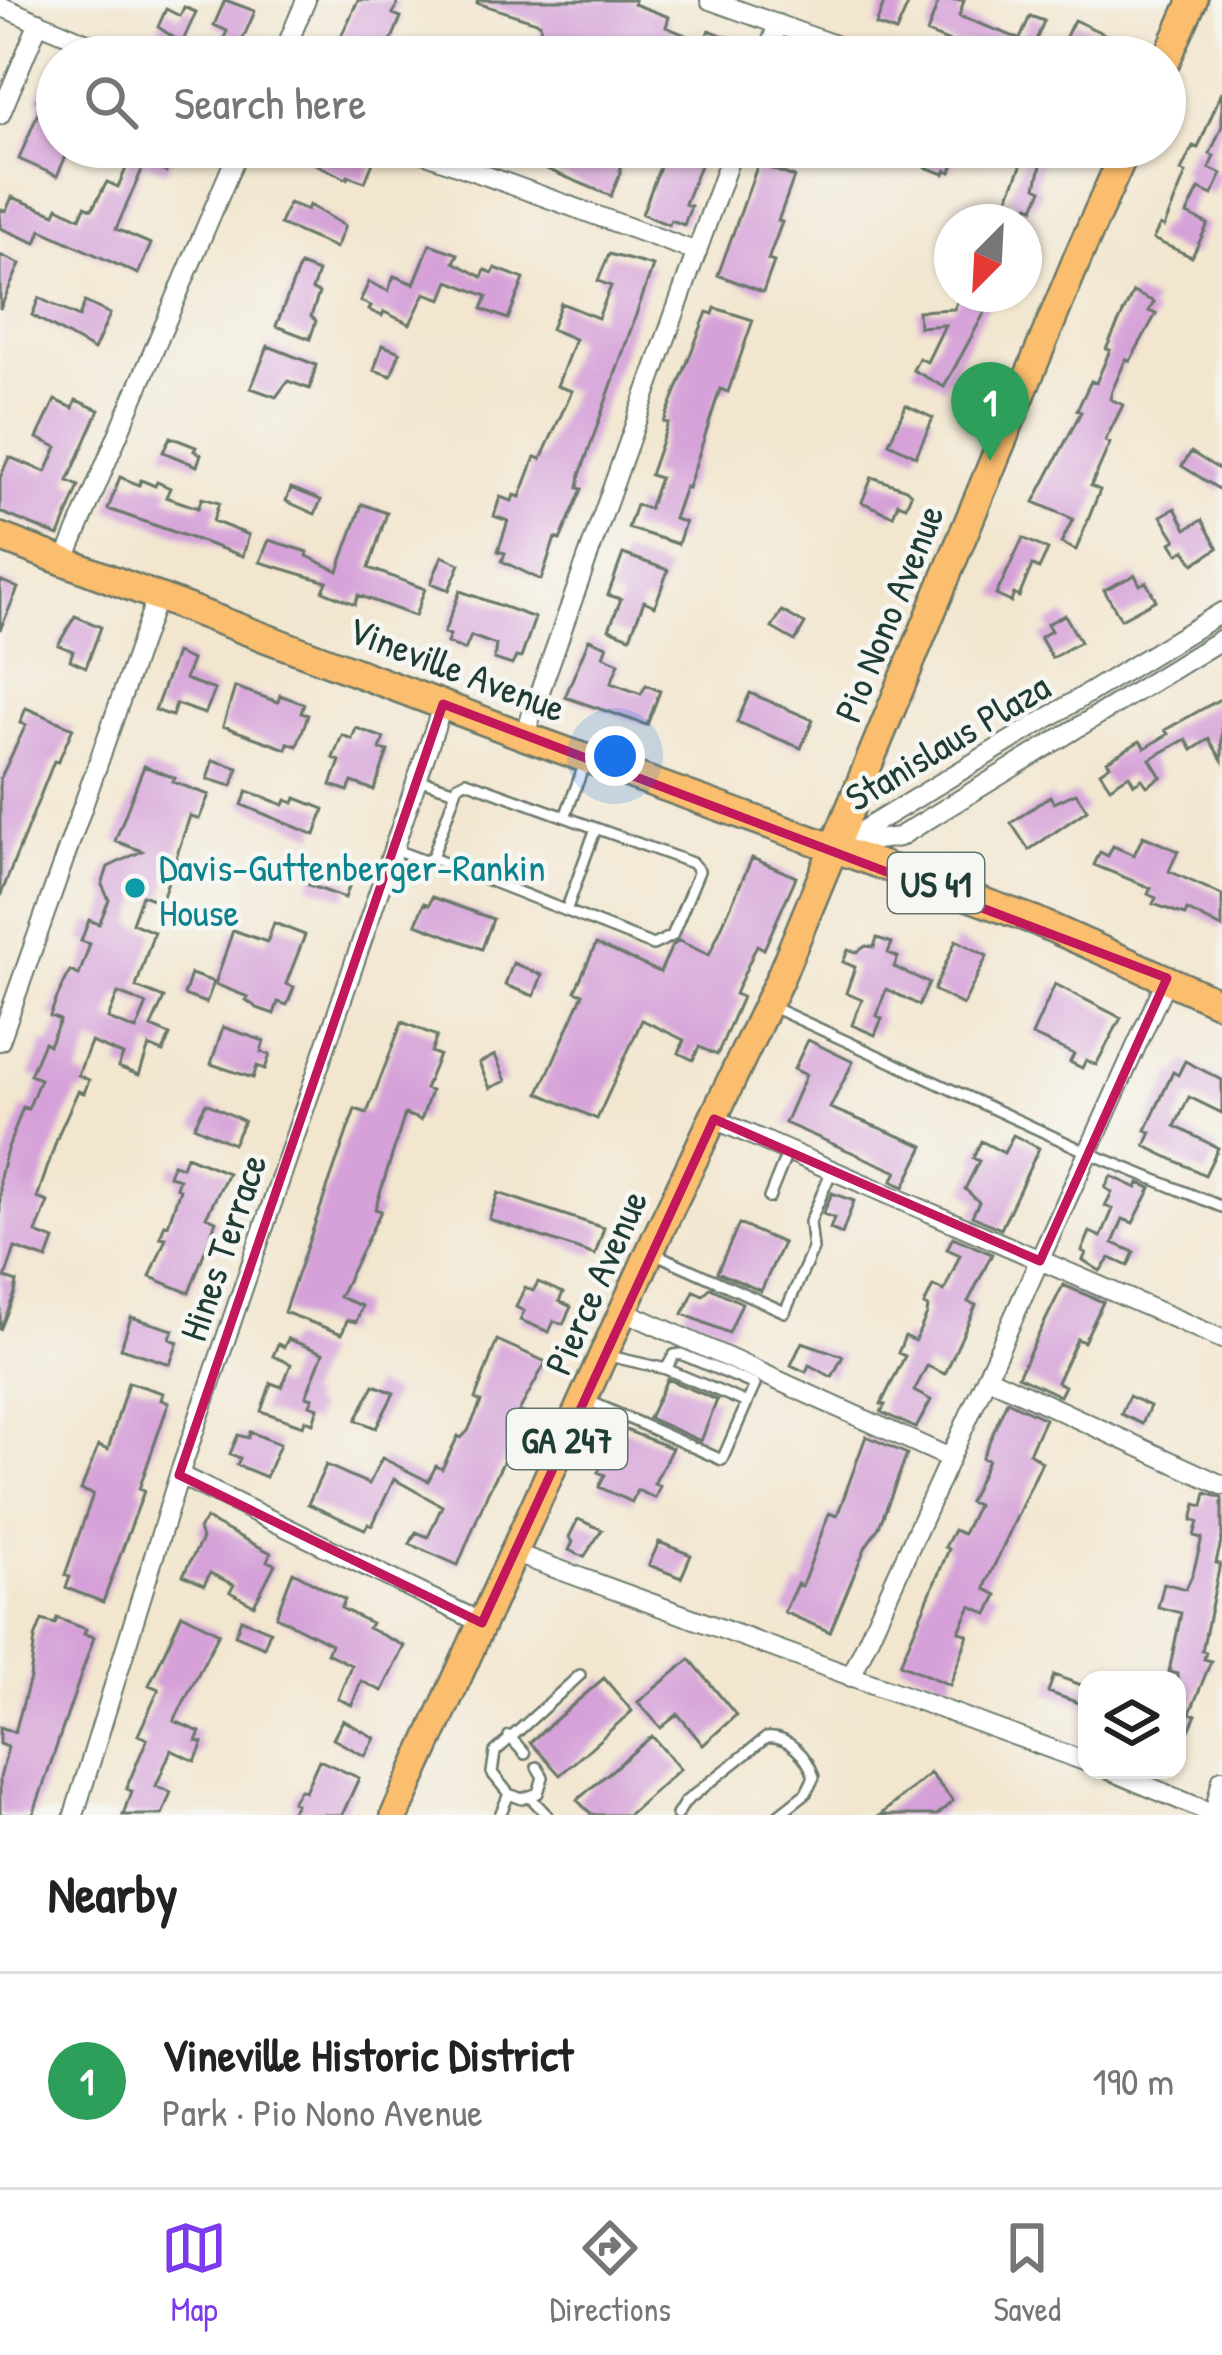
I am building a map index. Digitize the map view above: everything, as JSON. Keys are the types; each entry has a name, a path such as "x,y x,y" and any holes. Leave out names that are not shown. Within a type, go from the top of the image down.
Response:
{"main road":[{"path":"1177,36 1193,0"},
{"name":"Pio Nono Avenue","path":"837,846 909,660 1115,168"},
{"name":"Vineville Avenue","path":"0,537 524,736 1036,921 1222,1004"},
{"name":"Pierce Avenue","path":"395,1815 837,846"}],"street":[{"path":"291,36 306,0"},
{"path":"710,0 811,36"},
{"path":"0,6 71,36"},
{"path":"0,115 39,22"},
{"path":"774,36 778,24"},
{"path":"64,562 231,168"},
{"path":"465,168 697,252"},
{"path":"524,736 727,168"},
{"path":"0,1041 156,599"},
{"name":"Stanislaus Plaza","path":"837,846 1222,612"},
{"name":"Stanislaus Plaza","path":"837,846 899,837 1222,639"},
{"name":"Hines Terrace","path":"74,1815 178,1475 443,704"},
{"path":"851,1677 1167,978"},
{"path":"714,1119 1222,1339"},
{"path":"624,1311 950,1458"},
{"path":"987,1377 1222,1485"},
{"path":"178,1475 482,1623"},
{"path":"516,1555 1078,1759"},
{"path":"1126,1779 1184,1809 1215,1814 1222,1779"}],"lane":[{"path":"1088,694 1100,713"},
{"path":"565,817 586,758"},
{"path":"417,779 456,791"},
{"path":"393,849 425,861 432,858 653,945 672,936 699,871 692,863 466,781 458,784 432,858"},
{"path":"566,910 596,828"},
{"path":"767,1005 1089,1153 1222,1207"},
{"path":"769,1198 788,1151"},
{"path":"651,1251 784,1312 814,1249 810,1222 832,1170"},
{"path":"585,1399 722,1460 755,1385 681,1354 674,1355 666,1369"},
{"path":"604,1355 666,1369 747,1403"},
{"path":"547,1815 531,1798 508,1794 492,1773 492,1763 509,1736 580,1675"},
{"path":"509,1736 525,1754"},
{"path":"677,1815 695,1793 766,1738 774,1737 791,1744 814,1777 806,1793 778,1815"},
{"path":"531,1798 542,1784 537,1767"},
{"path":"500,1815 508,1794"}],"highlighted area":[{"path":"443,704 1167,978 1040,1261 714,1119 482,1623 179,1475"}],"building":[{"path":"225,0 255,11 244,36 225,36 227,31 214,25"},
{"path":"358,0 399,0 393,14 401,17 393,36 341,36"},
{"path":"635,0 634,4 669,17 666,27 687,36 541,36 540,23 477,3"},
{"path":"885,0 910,0 896,32 876,25"},
{"path":"939,0 964,0 959,16 1012,36 935,36 927,33"},
{"path":"184,7 196,12 185,36 172,36 158,27 166,9 180,16"},
{"path":"1030,16 1044,21 1038,36 1021,36"},
{"path":"1074,20 1103,36 1066,36"},
{"path":"1222,91 1222,126 1209,168 1222,174 1212,195 1199,189 1187,214 1208,224 1192,257 1153,239 1160,225 1164,227 1193,146 1198,148"},
{"path":"36,118 36,167 19,159"},
{"path":"126,168 143,168 116,229 151,244 138,274 41,230 36,243 0,228 0,209 6,211 12,197 55,214 58,207 80,218 85,206 92,209 107,182 118,187"},
{"path":"324,168 371,168 365,182"},
{"path":"544,168 620,168 611,196"},
{"path":"659,168 699,168 685,204 691,206 684,225 671,220 669,225 642,214"},
{"path":"757,168 794,177 778,221 782,222 768,260 774,262 763,292 718,275"},
{"path":"1020,168 1040,168 1036,187 1042,190 1036,204 1008,198"},
{"path":"289,203 307,210 309,205 345,226 336,248 280,224"},
{"path":"430,244 458,254 454,262 482,277 485,270 493,273 495,268 524,279 508,319 482,309 487,296 449,281 442,299 425,293 410,324 384,312 382,316 360,301 369,282 388,291 394,276 414,284"},
{"path":"609,254 653,266 580,475 578,488 582,489 560,540 555,538 541,580 502,561 505,553 498,551 508,521 494,516 500,497 512,501 514,495 520,497 535,457 541,459 572,391 557,386 575,339 551,329 561,303 598,318 611,286 598,281"},
{"path":"0,255 20,264 0,309"},
{"path":"300,265 318,272 312,290 319,293 311,316 316,321 310,339 276,326"},
{"path":"1133,292 1154,302 1149,311 1156,314 1130,361 1126,359 1112,391 1110,399 1123,405 1105,441 1110,443 1091,486 1100,490 1076,550 1061,543 1073,519 1034,502 1081,412 1077,410 1091,381 1096,383"},
{"path":"39,298 79,317 85,302 110,314 94,350 32,315"},
{"path":"715,308 753,320 728,392 720,389 674,519 685,522 678,544 628,528 636,505 649,509 660,478 650,475 668,423 664,422 707,312 713,314"},
{"path":"918,311 985,312 944,387 913,370 919,358 927,362 945,325 919,327"},
{"path":"382,345 400,352 391,376 374,370"},
{"path":"268,346 316,365 310,389 288,381 276,397 251,388"},
{"path":"55,400 73,408 76,400 99,410 68,481 79,486 59,536 0,512 0,478 9,457 46,472 57,447 37,438"},
{"path":"906,405 933,418 916,456 889,443"},
{"path":"170,437 196,447 194,451 201,454 197,466 163,452"},
{"path":"1191,452 1222,471 1222,491 1182,466"},
{"path":"120,477 139,485 141,480 155,486 157,482 170,488 166,497 198,508 202,498 219,503 213,521 249,535 243,556 108,509"},
{"path":"872,477 906,489 911,494 906,506 898,503 893,516 862,502"},
{"path":"291,488 321,500 315,514 286,501"},
{"path":"362,504 387,513 369,568 425,589 415,616 358,595 355,604 323,591 327,582 260,562 269,540 308,552 307,556 338,571"},
{"path":"1175,508 1186,529 1202,520 1218,548 1194,564 1185,550 1178,554 1171,543 1176,540 1161,516"},
{"path":"1023,538 1048,550 1039,569 1032,565 1019,597 1014,594 1011,602 996,595"},
{"path":"623,554 668,570 655,606 644,601 630,637 609,629 621,599 608,595"},
{"path":"442,556 460,564 449,590 431,583"},
{"path":"1135,575 1140,585 1146,582 1156,600 1121,619 1104,590"},
{"path":"0,580 18,588 0,630"},
{"path":"460,591 535,618 521,658 516,657 512,665 494,659 496,645 471,636 465,650 447,643 450,635 444,633"},
{"path":"782,611 805,624 795,641 772,628"},
{"path":"1065,615 1080,642 1052,658 1040,637 1051,631 1047,624"},
{"path":"75,616 101,627 86,667 70,660 73,651 58,645"},
{"path":"589,639 607,646 603,656 619,663 611,683 641,694 646,685 660,691 647,725 565,697"},
{"path":"176,653 192,660 185,679 215,690 205,714 176,704 172,716 155,710"},
{"path":"235,687 278,702 280,695 304,704 301,713 308,715 297,746 288,743 286,749 223,726"},
{"path":"750,693 813,720 801,748 737,722"},
{"path":"1222,698 1222,760 1209,739 1192,750 1186,739 1150,759 1161,777 1147,786 1142,779 1134,784 1129,775 1110,787 1100,772 1110,765 1107,761 1140,741 1145,748 1168,734 1165,730"},
{"path":"26,708 73,728 58,762 54,761 0,897 0,779 26,725 20,723"},
{"path":"356,728 384,738 380,749 388,751 374,790 352,782 348,791 331,785 340,761 333,758 342,735 352,739"},
{"path":"213,760 238,768 232,786 207,779"},
{"path":"144,766 209,795 199,819 190,816 161,902 142,895 132,923 154,932 136,987 164,998 151,1027 170,1035 163,1052 149,1046 139,1075 118,1067 123,1055 91,1042 78,1075 89,1080 84,1093 78,1091 59,1133 37,1198 48,1202 36,1233 54,1240 47,1259 15,1248 5,1278 17,1282 15,1293 0,1330 0,1177 23,1107 28,1109 40,1079 30,1075 60,1020 50,1016 57,998 70,971 79,975 90,944 81,941 89,920 99,924 109,900 102,885 108,867 142,851 115,841","holes":["118,993 147,1004 136,1030 108,1019"]},
{"path":"247,791 284,805 296,798 324,809 315,835 242,805"},
{"path":"1076,793 1087,810 1029,850 1011,823 1050,796 1054,803"},
{"path":"1143,836 1178,851 1169,871 1222,895 1222,928 1187,910 1185,915 1153,904 1156,898 1148,894 1151,888 1094,865 1100,852 1108,856 1113,846 1134,855"},
{"path":"752,858 796,877 764,949 757,945 735,994 742,997 717,1055 699,1047 693,1060 679,1053 684,1040 642,1020 597,1119 539,1093 583,994 575,991 596,944 660,972 679,941 709,955"},
{"path":"316,868 351,881 345,898 309,885"},
{"path":"432,897 493,919 482,949 416,924 424,903 429,905"},
{"path":"274,923 305,935 286,984 294,987 287,1005 278,1002 274,1014 215,984 233,930 267,942"},
{"path":"877,938 892,943 888,953 898,957 894,967 929,983 919,1005 886,989 875,1035 852,1025 862,1000 846,993 855,967 843,962 848,950 874,947"},
{"path":"956,940 987,956 963,1005 934,990"},
{"path":"513,963 542,975 534,996 505,985"},
{"path":"191,974 214,982 206,1003 184,995"},
{"path":"1055,984 1121,1018 1096,1065 1086,1060 1082,1068 1070,1062 1074,1054 1032,1035"},
{"path":"402,1022 437,1036 431,1052 439,1055 425,1089 431,1091 421,1120 405,1114 375,1209 381,1211 339,1297 362,1306 356,1322 347,1320 342,1334 284,1312 355,1109 367,1113"},
{"path":"223,1027 264,1041 261,1052 270,1055 265,1069 257,1066 253,1078 211,1064"},
{"path":"808,1040 853,1062 830,1108 924,1146 904,1187 892,1181 897,1172 785,1123 806,1075 794,1069"},
{"path":"495,1055 506,1081 490,1088 479,1063"},
{"path":"1185,1061 1222,1080 1222,1113 1189,1097 1175,1126 1218,1148 1205,1175 1145,1146 1151,1132 1146,1130 1173,1072 1178,1075"},
{"path":"206,1103 244,1121 233,1144 194,1126"},
{"path":"1013,1135 1039,1148 1001,1229 972,1216 979,1202 965,1189 979,1161 973,1158 981,1141 1004,1153"},
{"path":"186,1156 228,1173 206,1217 216,1221 189,1293 150,1277 180,1189 176,1187 179,1179 169,1176 173,1164 182,1167"},
{"path":"1111,1176 1137,1188 1139,1183 1151,1188 1133,1223 1123,1219 1113,1243 1134,1252 1128,1266 1110,1258 1100,1271 1083,1260 1086,1253 1082,1251 1090,1232 1101,1237 1113,1209 1105,1206 1112,1192 1105,1188"},
{"path":"498,1193 604,1228 595,1255 489,1219"},
{"path":"832,1193 854,1201 842,1234 830,1229 834,1218 823,1214"},
{"path":"739,1224 783,1243 761,1291 717,1272"},
{"path":"953,1237 992,1254 968,1302 976,1305 945,1374 927,1366 914,1391 931,1400 916,1428 881,1412 885,1405 881,1404 905,1356 898,1353 905,1336 915,1341 933,1286 944,1291 960,1255 947,1249"},
{"path":"538,1282 563,1293 559,1301 571,1307 563,1324 554,1321 549,1332 520,1320 524,1311 516,1307 525,1287 533,1291"},
{"path":"1063,1285 1103,1302 1084,1342 1077,1339 1057,1382 1065,1386 1060,1396 1018,1376"},
{"path":"710,1288 742,1303 729,1333 683,1314 694,1291 703,1295"},
{"path":"131,1317 173,1330 170,1339 178,1342 170,1364 121,1348"},
{"path":"288,1339 323,1353 306,1396 318,1408 313,1423 305,1420 303,1426 261,1411 271,1383 282,1387 291,1364 273,1356 278,1344 284,1347"},
{"path":"497,1340 546,1362 519,1411 527,1415 458,1565 410,1544 416,1532 428,1537 442,1506 394,1479 372,1526 365,1529 308,1504 326,1465 369,1484 382,1458 428,1481 436,1466 442,1469 481,1402 475,1399"},
{"path":"802,1342 843,1356 832,1377 809,1365 806,1372 791,1365"},
{"path":"667,1379 717,1400 701,1441 649,1418"},
{"path":"128,1382 163,1393 161,1400 169,1402 139,1489 144,1491 103,1602 66,1588 70,1577 65,1575 93,1494 81,1490 98,1446 108,1450"},
{"path":"374,1385 394,1393 376,1428 356,1420"},
{"path":"1129,1396 1150,1406 1142,1424 1121,1414"},
{"path":"1007,1401 1045,1419 1029,1453 1042,1462 987,1581 985,1589 997,1595 988,1614 971,1606 959,1631 968,1635 950,1685 900,1664 949,1549 945,1547 954,1530 963,1534 977,1505 969,1502"},
{"path":"623,1429 672,1448 654,1484 660,1486 655,1498 637,1490 632,1502 599,1487 605,1475 598,1472"},
{"path":"250,1432 280,1444 266,1477 237,1465 240,1458 230,1454 238,1435 248,1438"},
{"path":"866,1436 907,1454 830,1632 784,1612 797,1584 802,1586 829,1513 837,1516"},
{"path":"1206,1493 1222,1498 1222,1538 1202,1651 1206,1652 1204,1659 1211,1661 1190,1713 1196,1715 1186,1737 1186,1671 1169,1671 1181,1613 1158,1607 1164,1583 1186,1589 1202,1538 1194,1536 1198,1522 1192,1520 1196,1504 1203,1506"},
{"path":"206,1519 271,1553 267,1561 275,1564 254,1605 230,1592 234,1585 210,1573 204,1585 183,1575 202,1539 199,1529"},
{"path":"578,1519 602,1530 584,1557 569,1550 573,1542 569,1537"},
{"path":"659,1542 691,1555 681,1578 649,1565"},
{"path":"293,1572 345,1600 341,1608 404,1646 382,1691 361,1681 352,1705 338,1699 351,1665 327,1653 331,1644 276,1616"},
{"path":"182,1614 219,1633 174,1721 200,1732 196,1741 203,1743 195,1761 171,1750 156,1786 171,1792 162,1815 123,1815 131,1791 126,1789 147,1739 138,1735 159,1689 149,1685"},
{"path":"57,1618 94,1637 33,1815 0,1815 0,1778 8,1747 0,1744 0,1727 15,1732 35,1638 42,1620 55,1624"},
{"path":"241,1619 270,1631 264,1647 235,1635"},
{"path":"690,1659 736,1715 703,1745 678,1714 661,1728 638,1702"},
{"path":"1054,1675 1078,1684 1078,1703 1048,1692"},
{"path":"604,1678 632,1711 560,1775 530,1742"},
{"path":"343,1720 375,1738 365,1756 333,1739"},
{"path":"652,1736 680,1769 628,1815 592,1815 577,1800"},
{"path":"319,1760 359,1778 342,1815 289,1815 296,1804 292,1802 300,1789 305,1791"},
{"path":"930,1773 953,1801 937,1815 880,1815"}],"place":[{"name":"Vineville Historic District","path":"990,461"},
{"name":"Davis-Guttenberger-Rankin House","path":"135,888"}]}
